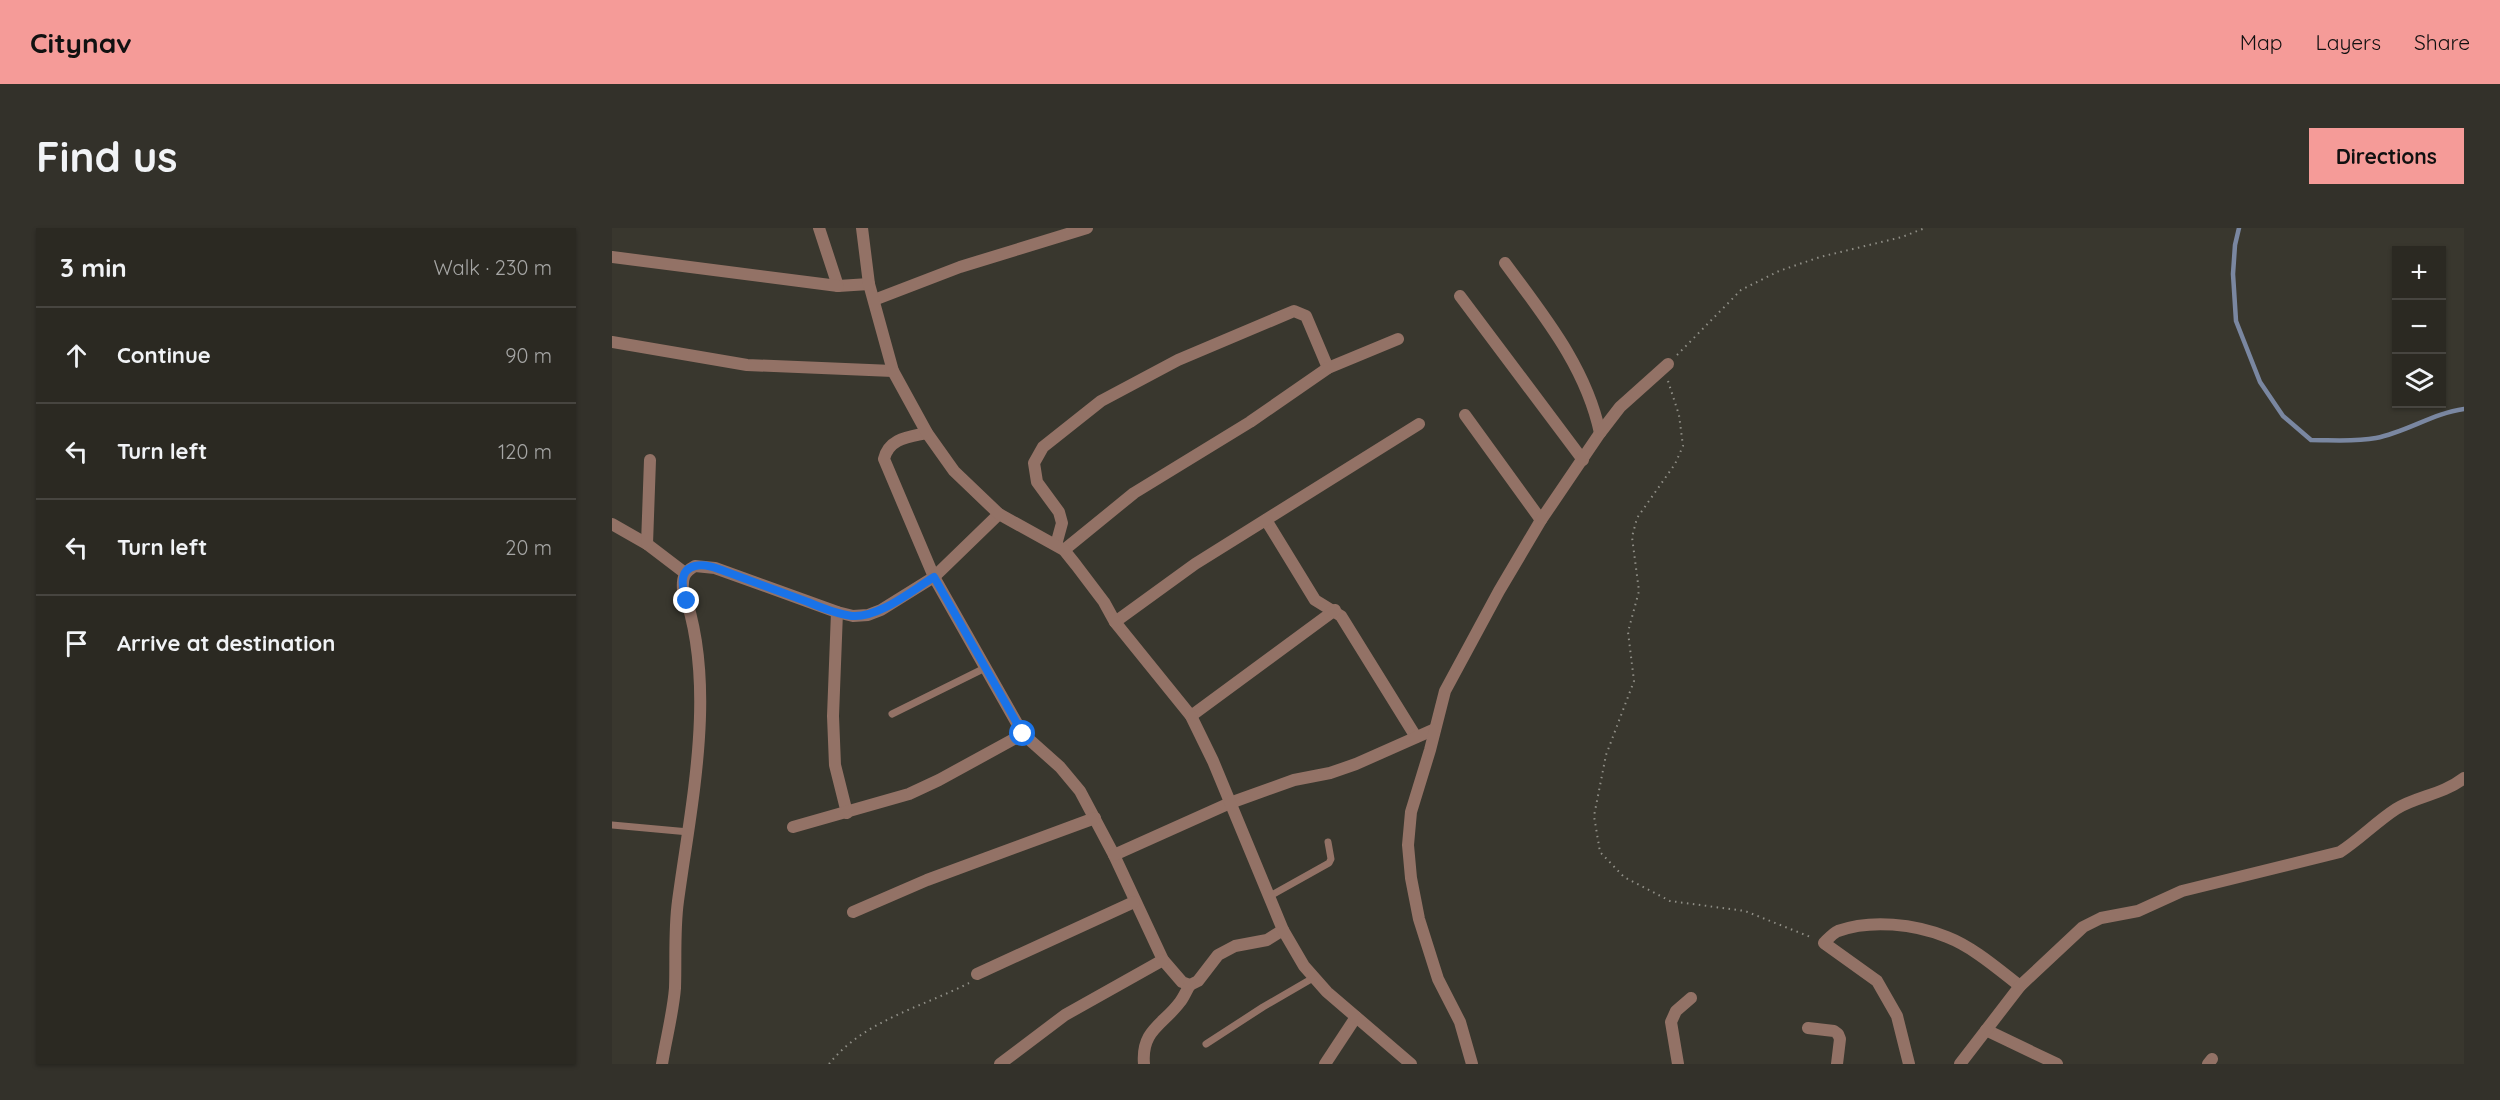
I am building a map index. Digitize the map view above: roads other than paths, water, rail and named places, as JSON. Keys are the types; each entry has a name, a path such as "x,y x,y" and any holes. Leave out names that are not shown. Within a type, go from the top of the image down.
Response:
{"street":[{"path":"819,228 838,286"},
{"path":"862,228 869,284 893,371 927,432 954,471 999,514 1060,548 1104,602 1115,622 1191,716 1213,761 1283,930 1313,978 1411,1064"},
{"path":"874,300 960,267 1087,228"},
{"path":"612,257 838,286 869,284"},
{"path":"1505,263 1564,343 1592,402 1600,433"},
{"path":"1460,296 1583,460"},
{"path":"1060,548 1059,512 1037,482 1034,463 1043,447 1101,401 1178,360 1294,311 1306,316 1328,368"},
{"path":"1060,548 1134,493 1250,422 1328,368 1398,339"},
{"path":"612,342 747,365 893,371"},
{"path":"1472,1064 1460,1022 1438,980 1419,919 1411,878 1408,845 1411,812 1452,675 1541,520 1600,433 1620,407 1668,364"},
{"path":"1465,415 1541,520"},
{"path":"1115,622 1195,564 1419,424"},
{"path":"927,432 899,440 891,445 884,459 934,577 1023,734 1070,777 1080,791 1114,855 1163,960 1182,982 1190,985"},
{"path":"647,544 650,460"},
{"path":"662,1064 675,988 674,953 678,903 698,756 698,663 683,590 682,578 685,573 695,566 715,568 837,612 853,616 868,615 881,610 934,577 999,514"},
{"path":"1266,520 1315,600 1335,610 1351,630 1416,737"},
{"path":"612,524 647,544 685,573"},
{"path":"1191,716 1335,610"},
{"path":"837,612 833,716 834,765 847,813"},
{"path":"1114,855 1230,803 1294,780 1330,773 1356,764 1435,729"},
{"path":"794,827 909,794 1023,734"},
{"path":"1960,1064 2020,986 2083,927 2101,918 2138,911 2182,891 2340,852 2363,837 2398,808 2452,787 2464,778"},
{"path":"853,912 927,880 1095,818"},
{"path":"977,974 1134,902"},
{"path":"1909,1064 1897,1016 1877,981 1824,943 1836,931 1870,924 1910,927 1948,937 2020,986"},
{"path":"1144,1064 1144,1043 1151,1032 1180,1002 1190,985 1198,981 1218,955 1235,946 1267,940 1283,930"},
{"path":"1000,1064 1065,1015 1163,960"},
{"path":"1678,1064 1671,1022 1676,1011 1691,998"},
{"path":"1325,1064 1356,1017"},
{"path":"1808,1028 1834,1031 1839,1034 1837,1064"},
{"path":"1986,1030 2057,1064"}],"lane":[{"path":"892,714 985,668"},
{"path":"612,825 689,832"},
{"path":"1270,896 1329,863 1331,859 1328,842"},
{"path":"1206,1044 1313,978"}],"waterway":[{"path":"2239,228 2233,274 2236,321 2260,382 2283,416 2311,440 2376,438 2398,432 2442,414 2464,409"}]}
